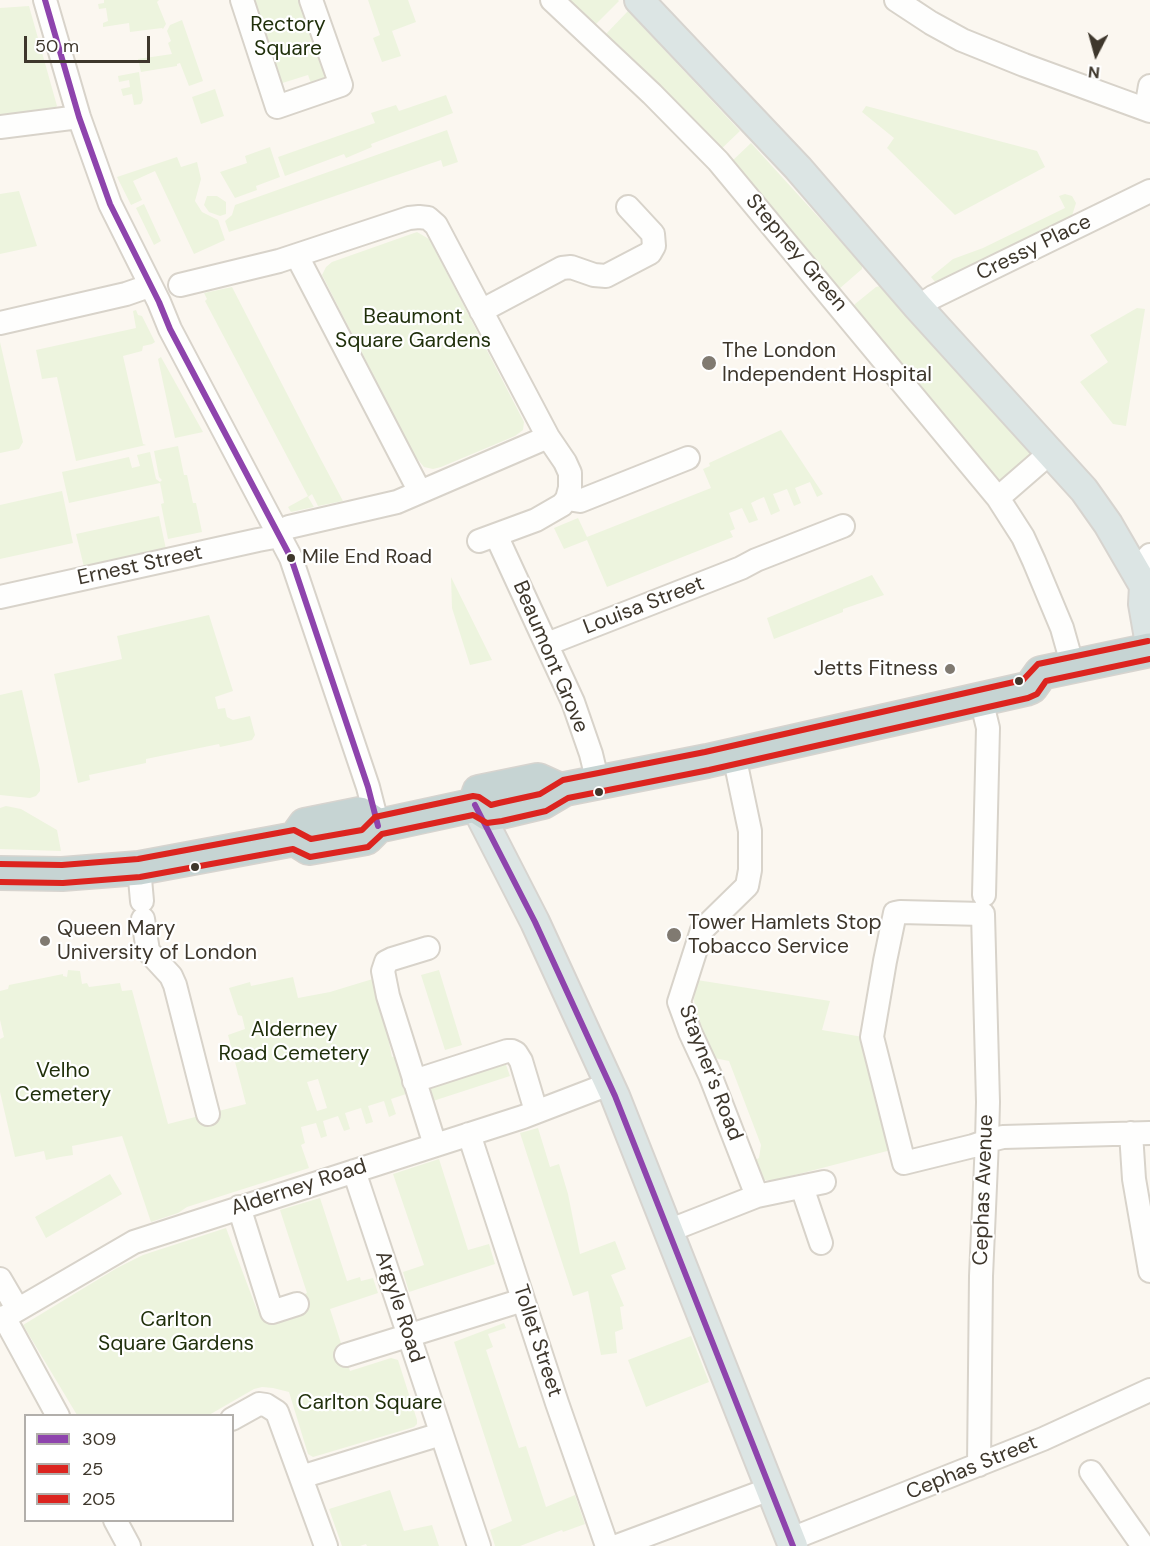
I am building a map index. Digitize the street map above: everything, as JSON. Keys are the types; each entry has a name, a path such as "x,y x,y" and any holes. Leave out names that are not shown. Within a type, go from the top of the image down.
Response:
{"highway":[{"path":"0,873 62,874 139,868 295,839 305,825 360,814 378,826 476,805 479,792 538,780 560,790 734,755 1031,687 1041,673 1150,650"},
{"path":"1031,687 1046,696 1150,672"}],"main road":[{"path":"639,0 798,168 918,307 1084,490 1145,576 1143,604 1150,644"},
{"path":"476,805 535,922 609,1084 792,1543"}],"street":[{"path":"45,0 79,117 104,190 170,329 291,558 369,792 378,826"},
{"path":"242,0 277,106 341,85 311,0"},
{"name":"Stepney Green","path":"552,0 646,88 718,161 998,498 1023,537 1034,561 1062,628 1073,667"},
{"path":"896,0 962,40 1148,110 1150,87"},
{"path":"0,127 79,117"},
{"name":"Cressy Place","path":"918,307 933,297 1150,191"},
{"path":"481,311 562,268 572,267 594,275 606,276 650,253 654,246 653,234 628,207"},
{"path":"180,285 297,256 409,218 428,218 441,232 548,437 565,462 570,473 567,499 580,501 688,458"},
{"path":"297,256 420,492"},
{"path":"0,322 126,294 150,286"},
{"name":"Ernest Street","path":"0,597 258,540 289,527 397,502 548,437"},
{"path":"998,498 1051,452"},
{"name":"Beaumont Grove","path":"567,499 553,512 488,538 547,644 573,702 591,754 598,783"},
{"name":"Louisa Street","path":"547,644 741,568 843,525"},
{"name":"Cephas Avenue","path":"979,1465 981,1276 988,1102 983,905 988,728 981,699"},
{"name":"Stayner's Road","path":"734,755 750,831 750,870 747,886 702,930 679,1002 757,1196"},
{"path":"139,868 148,951 171,976 175,985 208,1114"},
{"path":"983,905 900,912 895,913 893,917 872,1037 904,1163 1003,1137 1141,1133 1134,1179 1150,1271"},
{"path":"428,948 386,962 383,971 388,996 435,1145"},
{"path":"414,1081 512,1051 521,1060 536,1111"},
{"name":"Alderney Road","path":"7,1315 120,1248 151,1236 469,1134 609,1084"},
{"name":"Tollet Street","path":"469,1134 607,1546"},
{"name":"Argyle Road","path":"354,1171 479,1546"},
{"path":"668,1231 757,1196 824,1182"},
{"path":"802,1186 821,1243"},
{"path":"239,1207 272,1312 297,1305"},
{"path":"0,1279 7,1315 57,1414"},
{"path":"346,1355 523,1300"},
{"name":"Cephas Street","path":"792,1543 1064,1431 1150,1390"},
{"path":"234,1418 253,1407 266,1404 272,1407 280,1418 326,1546"},
{"path":"301,1477 441,1434"},
{"path":"1091,1472 1143,1546"},
{"path":"617,1546 770,1489"},
{"path":"117,1522 129,1546"}],"green space":[{"path":"104,0 159,0 157,2 166,24 163,29 130,32 129,23 103,27 103,23 108,21 106,8 99,9 98,4 104,3"},
{"name":"Rectory Square","path":"246,0 304,0 331,77 312,86 308,75 276,85"},
{"path":"368,0 408,0 416,22 392,31 401,56 382,62 373,38 380,35"},
{"path":"560,0 618,0 619,1 594,26"},
{"path":"29,6 57,106 54,110 0,117 0,8"},
{"path":"628,11 740,131 718,152 604,36"},
{"path":"182,20 203,81 189,86 180,63 177,66 141,72 138,59 172,54 167,31 170,25"},
{"path":"139,72 143,100 141,104 134,105 132,94 123,96 121,89 130,87 129,80 119,82 118,76"},
{"path":"215,89 224,116 201,124 192,97"},
{"path":"446,95 453,113 371,144 372,147 346,158 344,154 285,176 278,157 375,123 371,113 396,105 399,111"},
{"path":"866,106 1037,151 1045,167 955,215 887,148 894,138 862,112"},
{"path":"447,130 458,162 443,167 441,160 229,232 225,221 232,215 235,205"},
{"path":"751,143 862,265 862,269 839,289 837,290 731,162"},
{"path":"270,147 280,177 256,186 257,190 235,198 220,172 247,163 245,156"},
{"path":"177,157 181,167 197,162 201,179 195,201 202,212 218,220 225,240 194,254 155,171 133,181 142,200 131,205 117,177"},
{"path":"19,191 37,246 0,254 0,194"},
{"path":"1065,194 1072,196 1076,203 1071,219 936,283 931,277 953,259 983,248 1065,208 1059,196"},
{"path":"207,196 217,196 226,202 226,214 220,216 209,212 204,205"},
{"path":"144,204 161,241 154,245 136,208"},
{"name":"Beaumont Square Gardens","path":"417,232 429,239 433,246 524,422 523,430 515,436 433,469 424,467 414,455 322,275 332,262"},
{"path":"880,286 1035,455 998,484 853,308 855,304"},
{"path":"232,287 343,501 318,506 312,494 308,497 314,507 291,512 288,507 308,496 205,301 207,299 204,293"},
{"path":"1137,308 1145,309 1126,426 1113,424 1080,382 1108,362 1090,335"},
{"path":"136,310 138,315 142,316 155,342 143,346 142,351 123,356 143,444 146,445 76,461 57,377 42,379 36,350 136,328 133,311"},
{"path":"0,342 23,442 19,449 0,453"},
{"path":"161,357 203,432 175,438 158,359"},
{"path":"781,430 823,494 817,497 810,482 795,488 801,503 794,506 787,489 773,494 780,511 771,515 764,497 757,500 751,503 758,520 749,523 742,508 729,513 735,529 730,531 733,537 607,587 587,540 564,549 554,528 578,518 587,537 711,488 703,469 710,466 709,463"},
{"path":"178,446 184,475 187,475 193,503 196,503 202,532 168,539 161,504 164,503 160,483 69,503 62,472 129,457 132,468 140,466 137,455 150,452 156,479 160,482 162,480 159,477 154,451"},
{"path":"62,491 73,543 0,559 0,505"},
{"path":"159,516 166,549 84,567 76,534"},
{"path":"872,575 884,595 843,609 843,612 774,639 767,618"},
{"path":"451,577 492,660 470,665 452,608"},
{"path":"209,615 233,691 215,697 218,709 225,708 227,717 233,720 250,716 255,735 252,740 220,747 219,744 146,759 146,763 89,775 90,780 78,783 54,674 122,659 117,636"},
{"path":"22,690 40,770 40,791 36,796 30,798 0,795 0,695"},
{"path":"6,806 21,809 57,830 61,851 0,849 0,808"},
{"path":"68,970 80,971 82,984 87,983 89,987 120,983 122,991 132,990 168,1124 246,1104 228,1035 245,1029 242,1016 238,1015 229,988 250,982 251,986 293,977 298,998 330,992 376,978 392,1057 397,1056 415,1108 412,1109 406,1094 391,1099 396,1114 389,1117 384,1101 368,1106 373,1122 366,1124 361,1108 345,1113 350,1129 344,1131 338,1116 323,1121 327,1136 321,1138 316,1123 301,1127 305,1143 301,1145 309,1168 187,1207 178,1213 151,1222 122,1136 72,1146 73,1155 46,1160 44,1151 15,1157 0,1092 0,1039 4,1037 0,1020 0,991 8,989 9,985 63,974 67,977","holes":["318,1079 327,1108 317,1111 307,1082"]},
{"path":"439,970 462,1045 445,1050 421,975"},
{"path":"697,980 830,1001 822,1030 863,1037 891,1150 772,1181 764,1180 755,1160 759,1158 761,1145 729,1061 714,1058 695,1010"},
{"path":"505,1062 510,1076 433,1101 428,1086"},
{"path":"538,1128 550,1167 559,1164 568,1194 580,1254 615,1241 626,1269 611,1275 624,1306 620,1307 623,1329 615,1332 617,1353 601,1355 588,1291 573,1296 520,1133"},
{"path":"439,1159 468,1250 489,1244 495,1264 409,1292 403,1272 424,1265 393,1174"},
{"path":"110,1174 122,1194 46,1238 35,1217"},
{"name":"Carlton Square Gardens","path":"320,1198 347,1281 360,1277 361,1281 373,1278 378,1293 330,1309 350,1371 391,1358 398,1360 417,1424 414,1427 313,1457 308,1454 289,1392 273,1388 254,1389 211,1414 76,1414 23,1325 117,1268 143,1255 226,1228 257,1310 271,1320 295,1298 307,1293 280,1210"},
{"path":"504,1323 506,1328 488,1334 493,1347 486,1350 519,1448 526,1446 546,1507 575,1495 585,1524 520,1546 495,1546 490,1530 512,1521 454,1342"},
{"path":"691,1336 709,1382 646,1407 628,1360"},
{"path":"390,1490 404,1531 432,1525 439,1546 367,1546 366,1544 342,1546 329,1509"}],"transit line":[{"name":"309","path":"45,0 79,117 110,204 170,329 291,558 368,787 378,826"},
{"name":"205","path":"0,864 62,865 138,859 294,830 311,839 362,830 375,817 473,796 491,805 540,794 563,780 705,752 1023,680 1038,664 1148,641"},
{"name":"25","path":"0,882 63,883 140,877 293,849 310,857 368,847 382,834 473,815 487,823 502,821 546,811 568,798 709,770 1028,698 1037,694 1046,681 1150,659"},
{"name":"309","path":"475,805 535,922 615,1096 793,1546"}],"place":[{"name":"The London Independent Hospital","path":"709,363"},
{"name":"Mile End Road","path":"291,558"},
{"name":"Jetts Fitness","path":"950,669"},
{"name":"Tower Hamlets Stop Tobacco Service","path":"674,935"},
{"name":"Queen Mary University of London","path":"45,941"}],"park label":[{"name":"Alderney Road Cemetery","path":"294,1042"},
{"name":"Velho Cemetery","path":"63,1083"},
{"name":"Carlton Square","path":"370,1403"}]}
